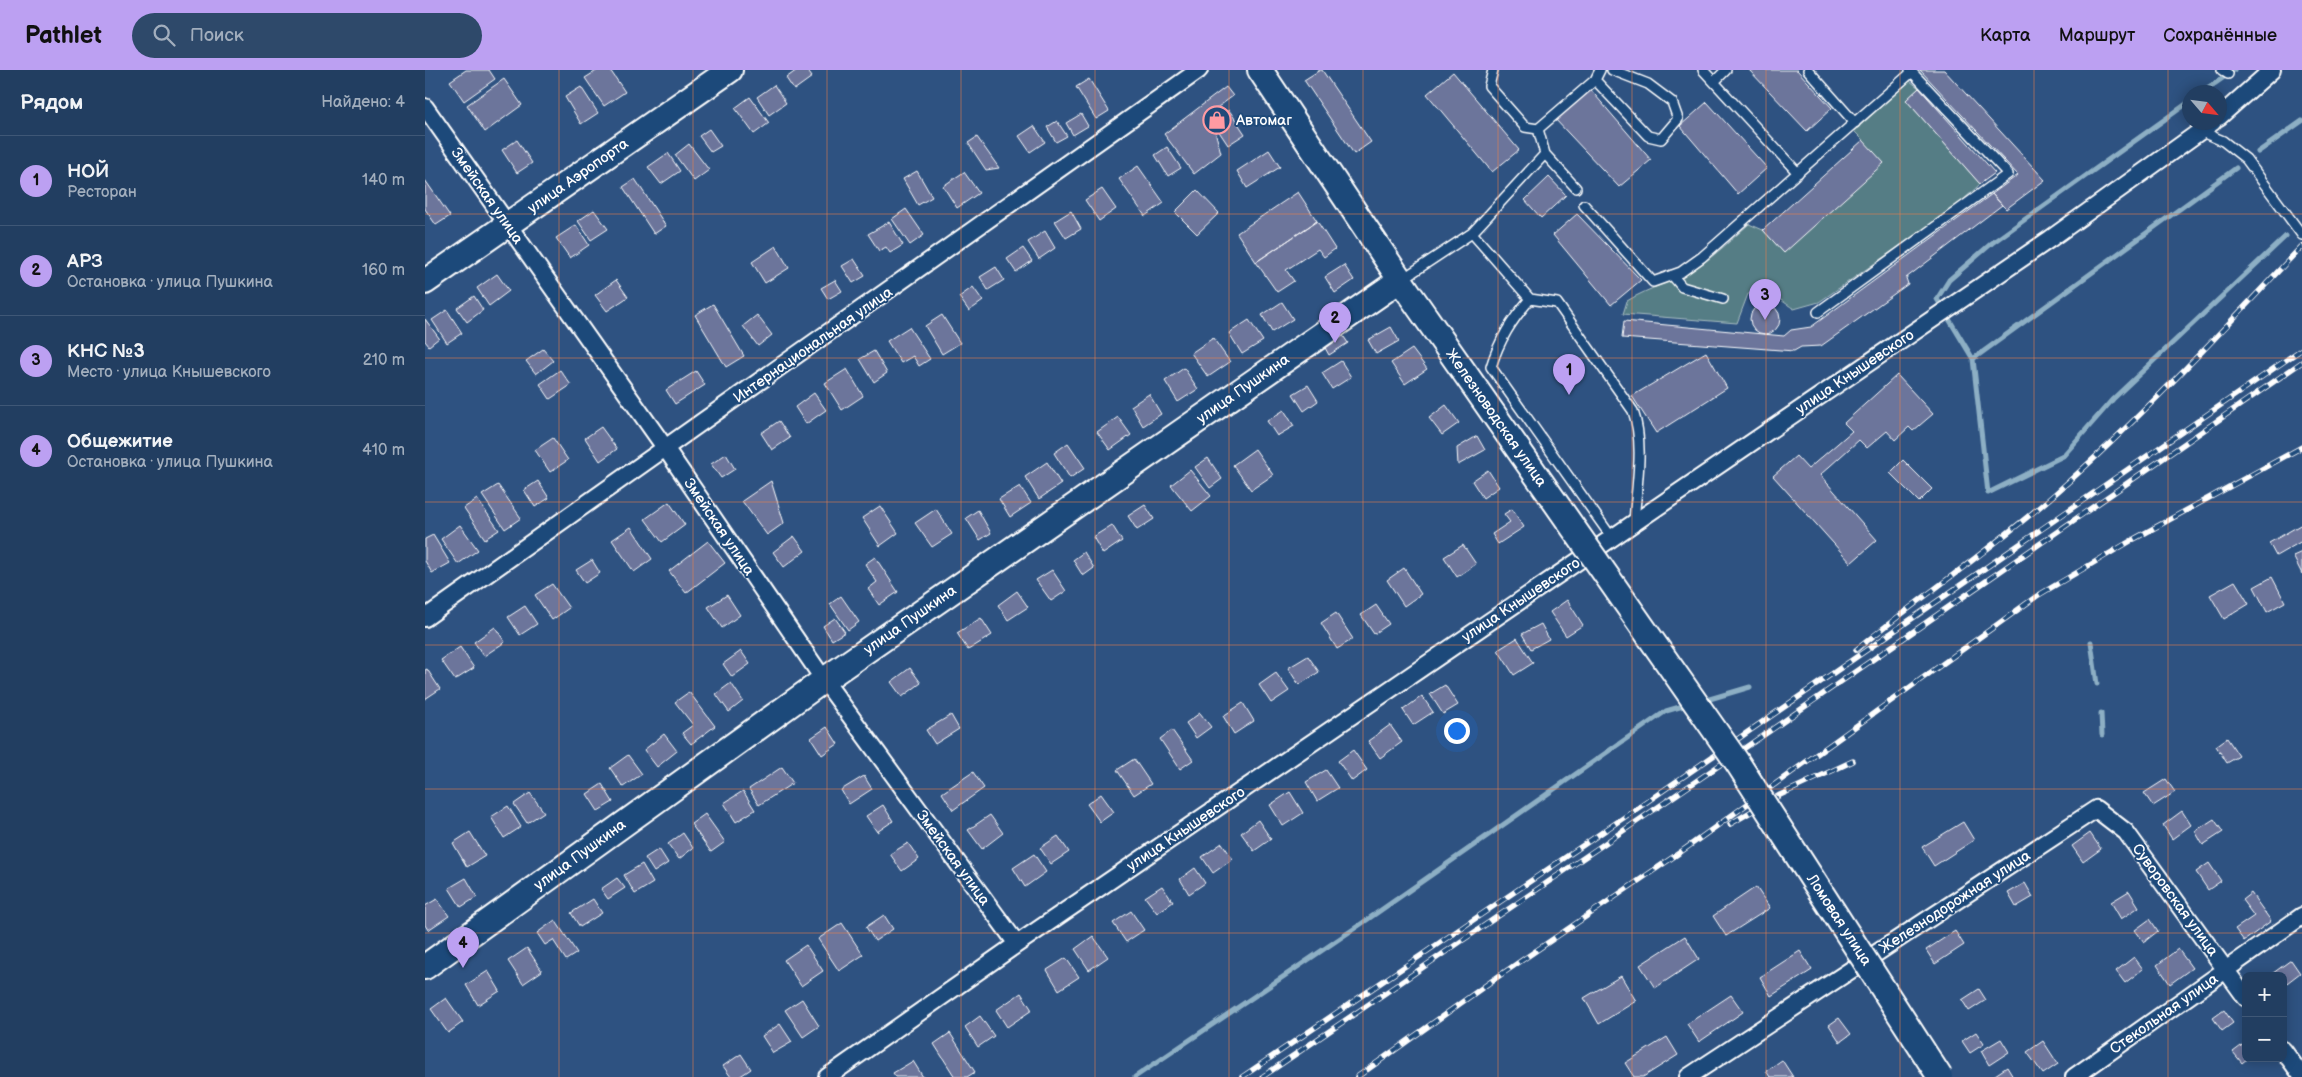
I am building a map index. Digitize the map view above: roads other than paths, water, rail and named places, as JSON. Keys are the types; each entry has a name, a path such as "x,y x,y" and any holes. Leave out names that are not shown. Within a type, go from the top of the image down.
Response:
{"main road":[{"name":"улица Аэропорта","path":"425,282 730,70"},
{"name":"Железноводская улица","path":"1260,70 1406,288 1737,762"},
{"name":"улица Пушкина","path":"425,967 824,680 1406,288"},
{"name":"Ломовая улица","path":"1737,762 1940,1077"}],"street":[{"name":"Интернациональная улица","path":"425,618 1199,70"},
{"path":"2227,110 2272,70"},
{"name":"Змейская улица","path":"425,107 507,226 666,449 824,680 1017,944"},
{"name":"улица Кнышевского","path":"827,1077 1017,944 2042,245 2203,130"},
{"name":"Суворовская улица","path":"2097,809 2126,832 2242,992"},
{"name":"Железнодорожная улица","path":"1688,1077 2097,809"},
{"name":"Стекольная улица","path":"2075,1077 2302,916"},
{"path":"2287,1055 2302,1076"}],"lane":[{"path":"1493,70 1489,86 1525,127 1538,129 1595,80 1600,70"},
{"path":"1595,80 1648,136 1661,139 1678,119 1672,102 1648,84 1612,70"},
{"path":"1703,70 1798,173"},
{"path":"1714,82 1726,70"},
{"path":"1808,70 1855,122"},
{"path":"1584,205 1653,282 1681,272 1702,257 1911,71 2008,174 1818,312"},
{"path":"1538,129 1545,154 1576,188"},
{"path":"2210,130 2246,158 2302,235"},
{"path":"1406,288 1471,233 1545,154"},
{"path":"1471,233 1530,299 1557,303 1633,411 1638,425 1639,446 1634,523"},
{"path":"1672,275 1682,287 1723,299"},
{"path":"1530,299 1514,318 1498,344 1491,367 1612,538"}],"waterway":[{"path":"2213,85 2234,70"},
{"path":"2182,107 1992,243 1949,280 1937,299 1973,359 1988,493 2063,456 2113,399 2286,236"},
{"path":"2258,152 2302,121"},
{"path":"1973,359 2236,168"},
{"path":"2091,642 2097,684"},
{"path":"1703,701 1750,687"},
{"path":"1135,1077 1361,924 1666,711 1690,704"},
{"path":"2101,713 2102,735"}],"railway":[{"path":"1856,650 2007,534 2056,493 2151,403 2302,246"},
{"path":"1242,1077 1635,810 2302,349"},
{"path":"1262,1077 1774,728 2302,362"},
{"path":"1357,1077 1496,978 1682,851 2037,596 2134,539 2302,447"},
{"path":"1730,824 1780,795 1853,761"}],"place":[{"name":"Автомаг","path":"1217,120"},
{"name":"КНС №3","path":"1765,320"},
{"name":"АРЗ","path":"1335,343"},
{"name":"НОЙ","path":"1569,395"},
{"name":"Общежитие","path":"463,968"}]}
